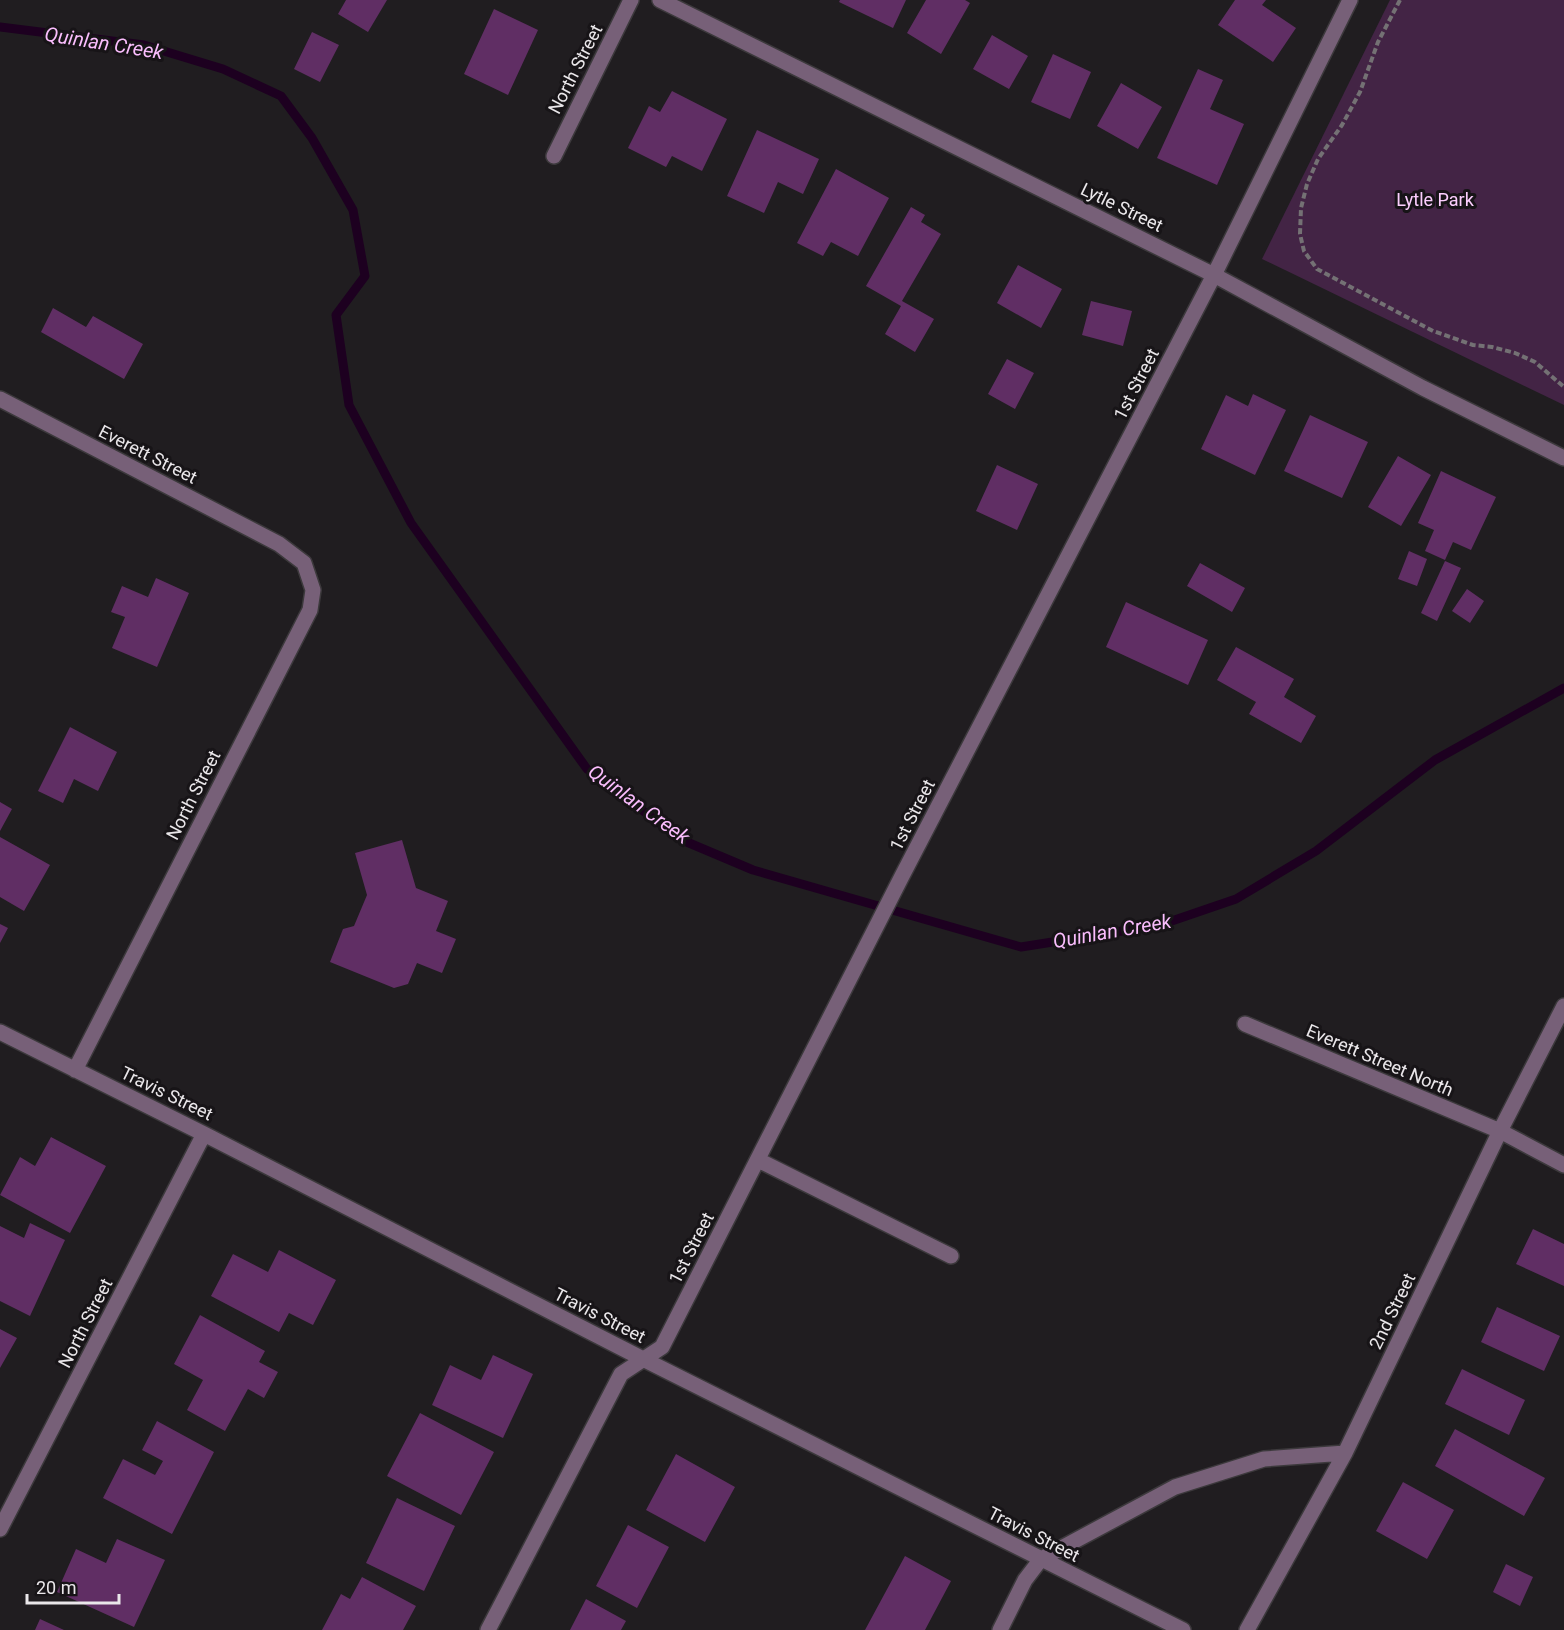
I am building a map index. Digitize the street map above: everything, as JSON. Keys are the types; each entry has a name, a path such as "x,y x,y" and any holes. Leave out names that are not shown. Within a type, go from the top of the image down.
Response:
{"street":[{"name":"North Street","path":"554,156 631,0"},
{"name":"Lytle Street","path":"660,0 1214,275 1423,388 1564,458"},
{"name":"1st Street","path":"488,1630 621,1374 662,1347 902,876 1214,275 1350,0"},
{"name":"Everett Street","path":"0,399 279,544"},
{"name":"North Street","path":"75,1070 310,610 313,590 304,563 279,544"},
{"name":"2nd Street","path":"1247,1630 1345,1453 1500,1131 1564,1006"},
{"name":"Everett Street North","path":"1245,1024 1500,1131"},
{"name":"Travis Street","path":"0,1032 1183,1630"},
{"path":"1500,1131 1564,1165"},
{"name":"North Street","path":"0,1530 204,1134"},
{"path":"758,1160 951,1256"},
{"path":"1000,1630 1025,1580 1041,1559 1175,1488 1264,1459 1345,1453"}],"path":[{"path":"1400,0 1378,42 1360,92 1342,125 1318,159 1307,184 1301,208 1300,234 1304,251 1317,269 1433,331 1473,345 1515,353 1535,362 1564,387"}],"green space":[{"name":"Lytle Park","path":"1390,0 1564,0 1564,405 1262,259"}],"building":[{"path":"346,0 387,0 368,32 338,14"},
{"path":"840,0 906,0 893,28 839,2"},
{"path":"926,0 965,0 970,3 941,54 907,33"},
{"path":"1235,0 1266,0 1262,5 1296,28 1273,62 1218,25"},
{"path":"494,9 538,30 508,95 464,74"},
{"path":"312,32 339,45 320,82 294,69"},
{"path":"992,35 1028,56 1009,89 973,69"},
{"path":"1053,54 1091,72 1070,119 1031,102"},
{"path":"1198,69 1223,80 1210,109 1244,124 1217,185 1157,158"},
{"path":"1121,83 1162,107 1138,149 1097,126"},
{"path":"672,91 727,119 702,171 672,156 666,167 628,148 649,106 660,112"},
{"path":"757,130 819,159 803,194 778,182 764,213 727,196"},
{"path":"836,169 889,198 858,256 831,242 823,256 797,243"},
{"path":"911,207 925,215 921,222 941,234 902,301 934,319 915,352 885,334 901,306 866,286"},
{"path":"1018,265 1062,289 1041,328 997,303"},
{"path":"1091,301 1132,311 1123,346 1082,335"},
{"path":"53,308 86,327 93,316 143,344 124,379 41,332"},
{"path":"1007,359 1034,373 1015,409 988,394"},
{"path":"1253,394 1286,410 1255,475 1201,449 1226,395 1248,406"},
{"path":"1310,415 1368,442 1342,498 1284,471"},
{"path":"1398,456 1431,475 1401,526 1368,507"},
{"path":"997,465 1038,484 1017,530 976,511"},
{"path":"1441,471 1496,497 1471,550 1453,542 1445,560 1425,551 1434,530 1418,523"},
{"path":"1409,551 1427,559 1417,586 1398,579"},
{"path":"1445,561 1461,568 1437,621 1421,613"},
{"path":"1200,563 1245,588 1232,612 1187,586"},
{"path":"156,578 189,593 157,667 112,648 125,617 111,612 122,586 148,597"},
{"path":"1467,589 1484,601 1470,623 1452,611"},
{"path":"1126,602 1208,640 1188,685 1106,647"},
{"path":"1236,647 1294,679 1284,697 1316,716 1301,743 1249,714 1256,702 1217,680"},
{"path":"70,727 117,752 98,791 74,779 63,803 38,791"},
{"path":"0,802 12,809 0,831"},
{"path":"0,837 50,865 24,911 0,897"},
{"path":"402,840 416,888 448,901 436,931 456,939 442,973 417,963 408,984 394,988 330,962 343,929 354,926 367,895 355,853"},
{"path":"0,924 8,928 0,943"},
{"path":"51,1137 106,1166 70,1233 0,1195 20,1157 35,1166"},
{"path":"30,1223 65,1240 30,1316 0,1301 0,1226 24,1238"},
{"path":"1533,1229 1564,1244 1564,1286 1516,1264"},
{"path":"279,1250 336,1280 313,1325 289,1313 279,1332 211,1296 233,1254 268,1272"},
{"path":"1497,1307 1560,1336 1544,1371 1481,1342"},
{"path":"200,1315 265,1351 259,1362 278,1372 264,1398 248,1389 225,1431 187,1410 203,1380 174,1364"},
{"path":"0,1329 17,1338 0,1368"},
{"path":"493,1355 533,1374 503,1438 432,1405 450,1365 481,1380"},
{"path":"1462,1369 1525,1400 1509,1435 1445,1404"},
{"path":"420,1413 494,1452 461,1515 387,1476"},
{"path":"157,1421 214,1452 172,1534 103,1498 123,1459 155,1475 163,1461 142,1450"},
{"path":"1455,1429 1545,1478 1524,1516 1435,1466"},
{"path":"676,1454 735,1487 705,1542 646,1510"},
{"path":"1403,1482 1454,1510 1427,1559 1376,1531"},
{"path":"397,1498 455,1526 424,1591 366,1563"},
{"path":"628,1525 669,1547 637,1608 596,1586"},
{"path":"117,1539 165,1560 134,1627 57,1592 76,1549 106,1563"},
{"path":"905,1556 951,1581 925,1630 865,1630"},
{"path":"1506,1564 1533,1577 1520,1606 1493,1592"},
{"path":"362,1577 416,1606 403,1630 322,1630 341,1594 350,1599"},
{"path":"586,1599 626,1621 621,1630 570,1630"},
{"path":"40,1619 64,1630 35,1630"}],"waterway":[{"name":"Quinlan Creek","path":"0,27 144,45 223,69 281,96 312,138 353,210 365,276 336,315 349,405 411,523 587,769 682,840 753,870 1021,947 1160,925 1236,899 1316,851 1435,760 1564,688"}]}
